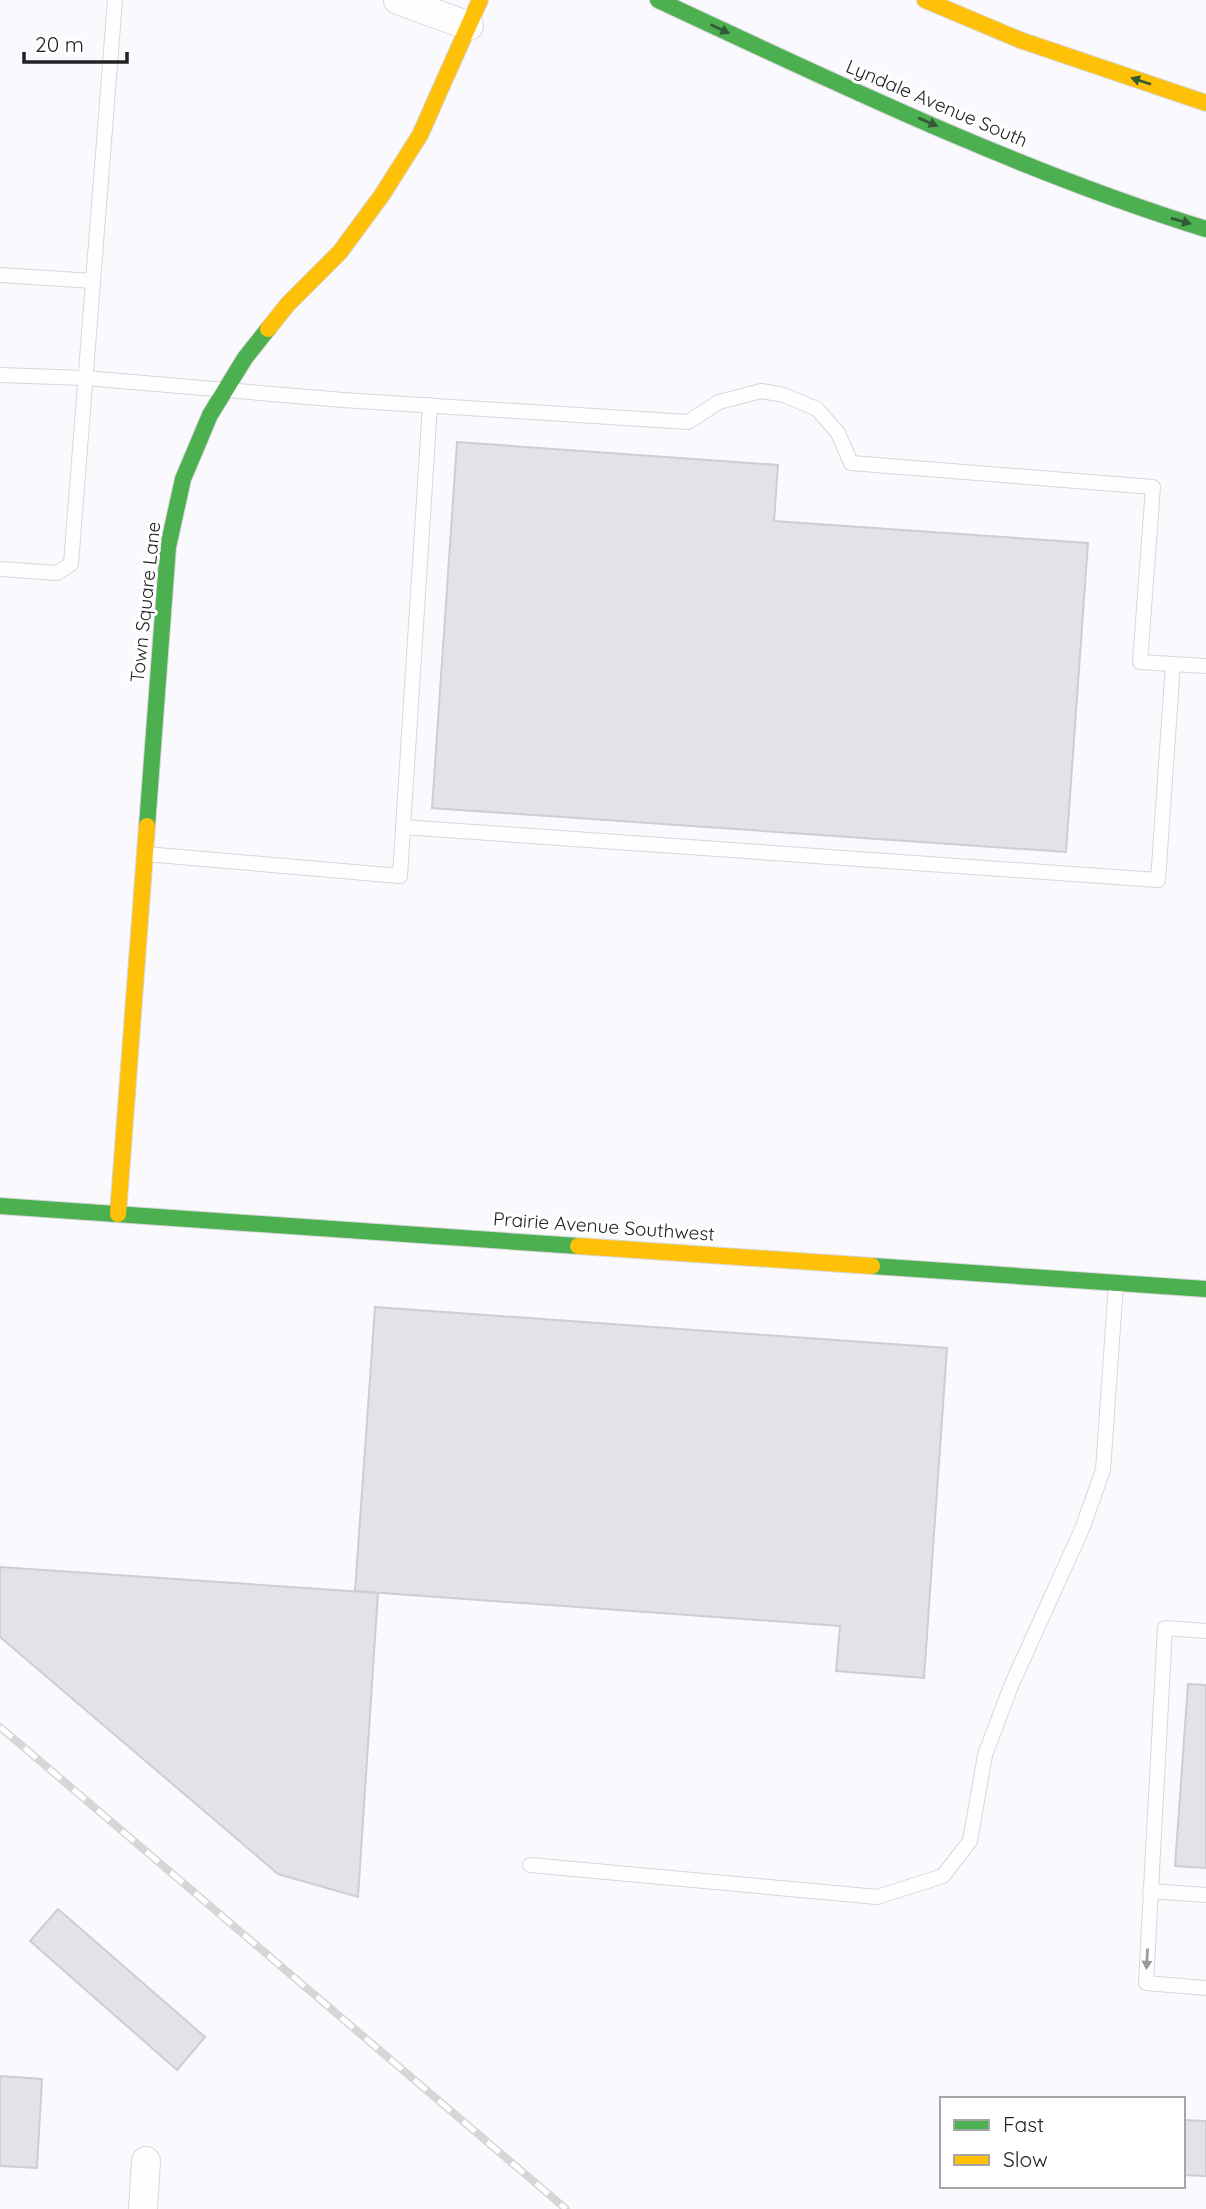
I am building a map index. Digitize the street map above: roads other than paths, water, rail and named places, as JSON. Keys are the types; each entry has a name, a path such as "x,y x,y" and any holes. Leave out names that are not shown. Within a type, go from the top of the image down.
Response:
{"main road":[{"name":"Town Square Lane","path":"118,1214 168,547 183,479 210,415 245,358 279,315 340,252 382,195 420,135 480,0"},
{"name":"Lyndale Avenue South","path":"658,0 844,86 1007,156 1156,214 1206,229"},
{"path":"925,0 1020,40 1206,103"},
{"name":"Prairie Avenue Southwest","path":"0,1206 1206,1289"}],"street":[{"path":"398,0 469,26"},
{"path":"143,2209 146,2161"}],"lane":[{"path":"0,569 57,573 71,564 115,0"},
{"path":"0,275 93,281"},
{"path":"0,375 85,378 688,422 719,402 761,391 784,395 817,409 838,433 851,463 1153,486 1140,662 1206,666"},
{"path":"145,854 400,876 429,405"},
{"path":"403,827 1158,880 1174,664"},
{"path":"530,1865 877,1897 943,1876 970,1841 985,1755 1011,1686 1082,1529 1103,1470 1116,1283"},
{"path":"1206,1631 1165,1628 1146,1983 1206,1988"},
{"path":"1150,1891 1206,1895"}],"railway":[{"path":"0,1727 566,2209"}]}
